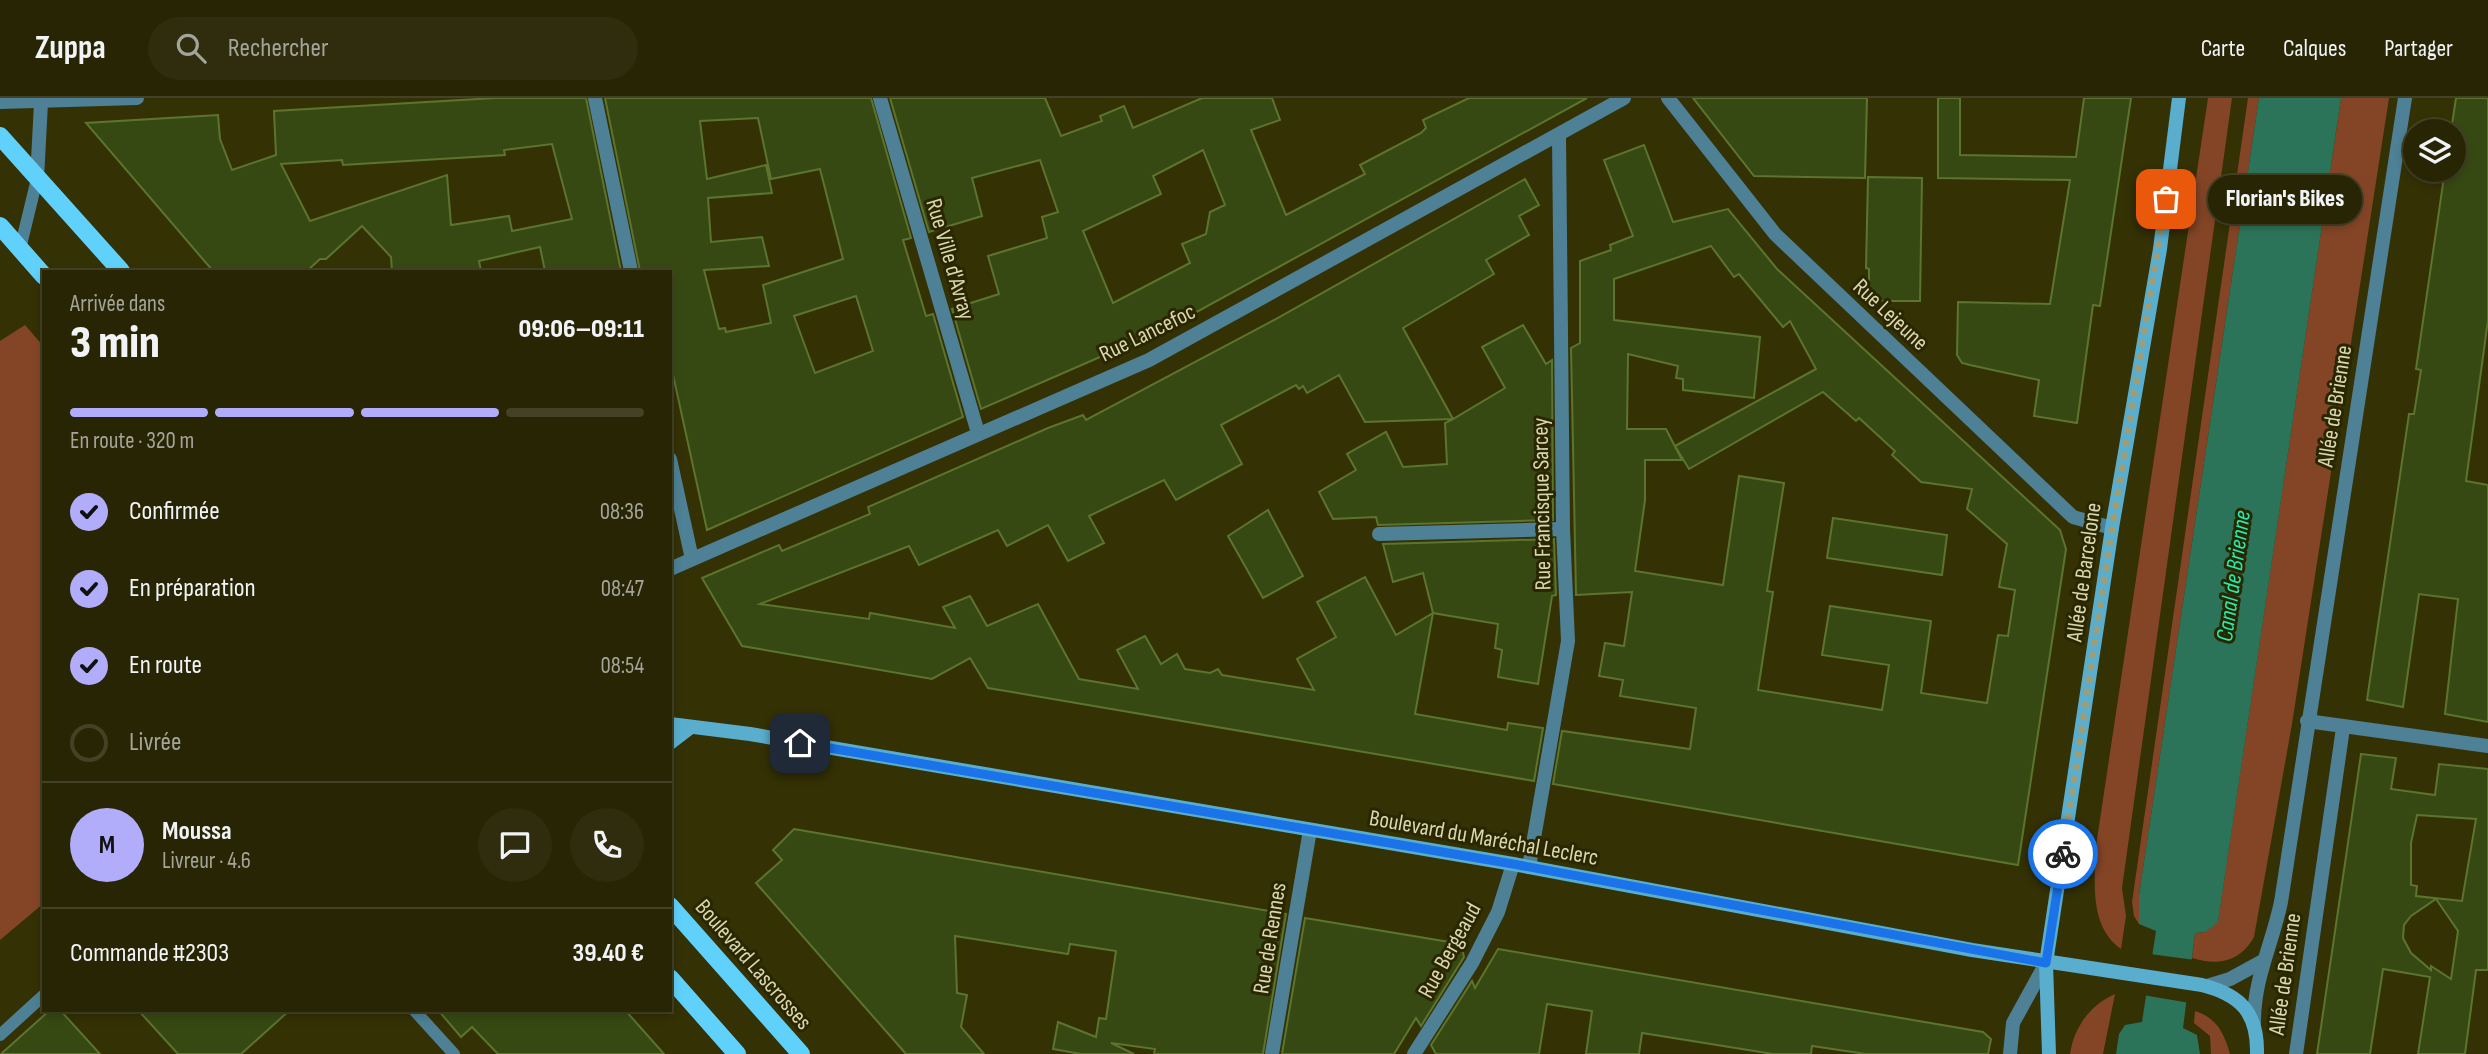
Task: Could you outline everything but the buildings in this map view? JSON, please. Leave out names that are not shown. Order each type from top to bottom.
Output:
[{"type":"main road","name":"Allée de Barcelone","points":[[2049,1054],[2046,963],[2112,528],[2160,249],[2179,98]]},
{"type":"main road","points":[[0,136],[120,270]]},
{"type":"main road","points":[[0,226],[42,274]]},
{"type":"main road","name":"Boulevard du Maréchal Leclerc","points":[[672,724],[750,734],[1513,864],[2046,963],[2205,986],[2233,996],[2254,1022]]},
{"type":"main road","points":[[672,741],[691,727]]},
{"type":"main road","name":"Boulevard Lascrosses","points":[[672,908],[801,1054]]},
{"type":"main road","points":[[672,980],[737,1054]]},
{"type":"main road","name":"Allée de Brienne","points":[[2254,1022],[2257,1054]]},
{"type":"street","points":[[0,103],[137,98]]},
{"type":"street","points":[[594,98],[631,270]]},
{"type":"street","name":"Rue Ville d'Avray","points":[[880,98],[978,433]]},
{"type":"street","name":"Rue Lancefoc","points":[[672,568],[1149,360],[1624,98]]},
{"type":"street","name":"Rue Lejeune","points":[[1668,98],[1775,234],[1823,282],[2073,517],[2112,528]]},
{"type":"street","name":"Allée de Brienne","points":[[2254,1022],[2256,982],[2273,941],[2281,902],[2405,98]]},
{"type":"street","points":[[37,179],[41,103]]},
{"type":"street","name":"Rue Francisque Sarcey","points":[[1529,867],[1568,641],[1563,529],[1559,136]]},
{"type":"street","points":[[672,468],[692,559]]},
{"type":"street","points":[[1379,534],[1563,529]]},
{"type":"street","points":[[2307,721],[2488,746]]},
{"type":"street","name":"Allée de Brienne","points":[[2296,1054],[2343,728]]},
{"type":"street","name":"Rue de Rennes","points":[[1272,1054],[1310,830]]},
{"type":"street","name":"Rue Bergeaud","points":[[1414,1054],[1472,963],[1499,912],[1513,864]]},
{"type":"street","name":"Allée de Brienne","points":[[2205,986],[2230,979],[2263,961]]},
{"type":"street","points":[[2010,1054],[2014,1023],[2046,963]]},
{"type":"lane","points":[[20,249],[37,179]]},
{"type":"lane","points":[[0,1035],[42,997]]},
{"type":"lane","points":[[416,1012],[454,1054]]},
{"type":"shaded area","points":[[2208,98],[2232,98],[2122,888],[2126,916],[2121,949],[2111,940],[2099,918],[2095,893],[2095,853]]},
{"type":"shaded area","points":[[2248,98],[2259,98],[2139,895],[2139,924],[2134,916],[2132,902]]},
{"type":"shaded area","points":[[2341,98],[2389,98],[2292,724],[2254,937],[2235,957],[2211,962],[2192,958],[2195,933],[2206,932],[2218,921]]},
{"type":"shaded area","points":[[25,325],[42,345],[42,905],[0,940],[0,341]]},
{"type":"shaded area","points":[[2115,994],[2103,1054],[2070,1054],[2075,1035],[2085,1018],[2098,1004]]},
{"type":"shaded area","points":[[2195,1011],[2214,1022],[2225,1039],[2230,1054],[2211,1054],[2210,1036],[2194,1023]]},
{"type":"water","name":"Canal de Brienne","points":[[2259,98],[2341,98],[2218,922],[2206,932],[2195,933],[2183,1028],[2197,1035],[2200,1054],[2116,1054],[2119,1034],[2125,1025],[2142,1022],[2156,931],[2139,924],[2139,895]]},
{"type":"pier","points":[[2150,954],[2195,960],[2190,1003],[2143,995]]},
{"type":"way so far","points":[[2063,854],[2112,528],[2160,249],[2166,199]]},
{"type":"place","name":"Florian's Bikes","points":[[2166,199]]},
{"type":"route","points":[[800,743],[1513,864],[2046,963],[2063,854]]}]
